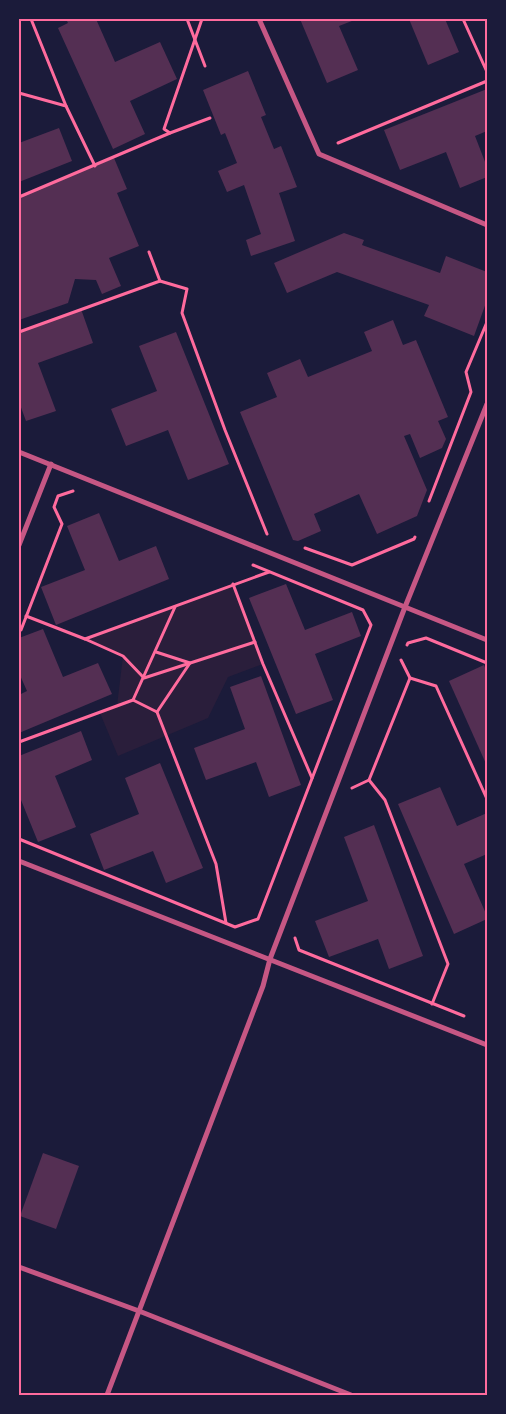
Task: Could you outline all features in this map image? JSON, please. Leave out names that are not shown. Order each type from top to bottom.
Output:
[{"type":"street","points":[[259,19],[319,154],[487,225]]},
{"type":"street","points":[[107,1395],[263,986],[270,959],[405,607],[487,404]]},
{"type":"street","points":[[19,452],[487,640]]},
{"type":"street","points":[[19,545],[51,464]]},
{"type":"street","points":[[19,861],[487,1045]]},
{"type":"street","points":[[19,1267],[139,1311],[351,1395]]},
{"type":"path","points":[[31,19],[66,106],[96,166]]},
{"type":"path","points":[[187,19],[205,66]]},
{"type":"path","points":[[170,133],[164,129],[202,19]]},
{"type":"path","points":[[463,19],[487,72]]},
{"type":"path","points":[[481,57],[487,54]]},
{"type":"path","points":[[338,144],[487,81]]},
{"type":"path","points":[[19,93],[66,106]]},
{"type":"path","points":[[19,198],[170,133],[210,118]]},
{"type":"path","points":[[149,252],[160,281]]},
{"type":"path","points":[[19,332],[160,281],[187,289],[182,313],[225,430],[267,535],[276,538]]},
{"type":"path","points":[[428,503],[471,392],[466,372],[487,322]]},
{"type":"path","points":[[19,631],[62,524],[54,507],[58,496],[73,491],[82,494]]},
{"type":"path","points":[[301,547],[352,565],[414,540],[418,530]]},
{"type":"path","points":[[19,839],[235,927],[258,920],[371,625],[363,610],[251,564]]},
{"type":"path","points":[[85,639],[269,572]]},
{"type":"path","points":[[233,584],[312,778]]},
{"type":"path","points":[[19,742],[133,700],[175,607]]},
{"type":"path","points":[[26,616],[124,656],[144,678]]},
{"type":"path","points":[[404,651],[408,643],[426,638],[487,663]]},
{"type":"path","points":[[144,678],[255,642]]},
{"type":"path","points":[[156,652],[190,663]]},
{"type":"path","points":[[400,659],[410,678],[436,686],[487,799]]},
{"type":"path","points":[[157,712],[190,663]]},
{"type":"path","points":[[350,789],[369,780],[410,678]]},
{"type":"path","points":[[133,700],[157,712],[216,864],[226,923]]},
{"type":"path","points":[[369,780],[385,800],[448,964],[432,1004]]},
{"type":"path","points":[[294,935],[298,950],[464,1016]]},
{"type":"shaded area","points":[[233,584],[263,664],[228,677],[208,718],[118,756],[100,713],[117,706],[123,656],[85,639]]},
{"type":"building","points":[[66,19],[96,19],[115,62],[160,42],[177,79],[130,101],[145,134],[113,149],[58,28],[68,23]]},
{"type":"building","points":[[300,19],[357,19],[339,26],[358,70],[327,83]]},
{"type":"building","points":[[409,19],[445,19],[459,52],[428,65]]},
{"type":"building","points":[[248,71],[266,115],[261,117],[274,149],[281,146],[297,187],[279,193],[295,241],[251,256],[246,240],[261,234],[244,185],[227,192],[218,171],[237,163],[225,133],[221,135],[203,90]]},
{"type":"building","points":[[487,89],[487,131],[475,136],[487,167],[487,177],[460,188],[446,152],[400,170],[384,130]]},
{"type":"building","points":[[59,128],[72,161],[19,182],[19,143]]},
{"type":"building","points":[[114,158],[127,189],[117,193],[139,246],[109,258],[121,286],[102,294],[96,280],[75,279],[68,303],[19,320],[19,197]]},
{"type":"building","points":[[344,233],[364,240],[362,245],[440,273],[446,256],[487,272],[487,300],[474,336],[424,316],[429,305],[337,272],[287,293],[274,263]]},
{"type":"building","points":[[81,309],[93,343],[38,363],[56,411],[26,421],[19,402],[19,332]]},
{"type":"building","points":[[393,320],[403,345],[416,340],[448,417],[438,421],[446,439],[442,448],[420,458],[410,434],[404,436],[427,490],[417,516],[377,534],[359,494],[314,514],[321,531],[298,541],[293,540],[240,412],[277,397],[267,373],[300,359],[308,377],[372,351],[364,332]]},
{"type":"building","points":[[176,332],[229,464],[188,480],[168,430],[126,446],[111,409],[157,391],[139,346]]},
{"type":"building","points":[[99,513],[119,561],[156,546],[169,579],[56,625],[41,587],[85,570],[67,526]]},
{"type":"building","points":[[286,584],[305,630],[352,612],[361,636],[315,654],[333,700],[296,714],[249,598]]},
{"type":"building","points":[[43,629],[63,677],[98,663],[112,694],[19,733],[19,695],[27,691],[19,673],[19,638]]},
{"type":"building","points":[[484,665],[487,673],[487,766],[449,681]]},
{"type":"building","points":[[261,676],[301,785],[269,797],[256,762],[206,780],[194,748],[245,729],[230,687]]},
{"type":"building","points":[[81,731],[92,760],[55,776],[76,827],[38,842],[19,795],[19,756]]},
{"type":"building","points":[[160,763],[203,868],[166,883],[153,851],[104,870],[90,834],[139,814],[125,778]]},
{"type":"building","points":[[440,787],[457,826],[487,813],[487,854],[464,864],[487,919],[454,934],[398,804]]},
{"type":"building","points":[[374,825],[423,956],[389,969],[378,939],[329,957],[315,921],[368,901],[344,837]]},
{"type":"building","points":[[43,1153],[79,1166],[56,1229],[20,1216]]}]
